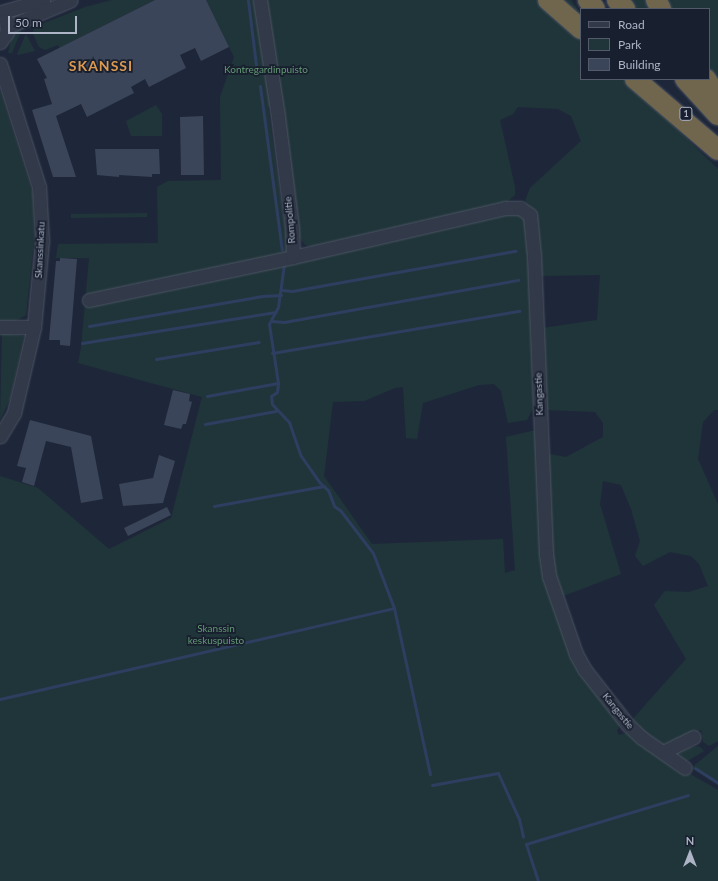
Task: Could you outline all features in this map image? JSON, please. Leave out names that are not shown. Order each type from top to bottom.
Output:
[{"type":"highway","points":[[548,0],[580,28]]},
{"type":"highway","points":[[588,0],[594,8]]},
{"type":"highway","points":[[617,0],[624,8]]},
{"type":"highway","points":[[636,80],[718,149]]},
{"type":"highway","name":"1","points":[[656,80],[718,149]]},
{"type":"highway","name":"1","points":[[686,80],[718,115]]},
{"type":"highway","points":[[707,80],[718,98]]},
{"type":"street","points":[[7,27],[1,11],[42,0]]},
{"type":"street","points":[[0,42],[7,27],[71,0]]},
{"type":"street","name":"Rompolitie","points":[[89,300],[293,258],[292,228],[277,110],[260,0]]},
{"type":"street","name":"Skanssinkatu","points":[[0,64],[34,168],[42,204],[42,241],[34,327],[14,413],[0,436]]},
{"type":"street","name":"Kangastie","points":[[293,258],[505,208],[520,208],[530,215],[534,256],[545,546],[549,576],[576,654],[586,670],[628,725],[685,768]]},
{"type":"street","points":[[0,327],[34,327]]},
{"type":"street","points":[[663,752],[694,737]]},
{"type":"green space","points":[[112,0],[155,0],[60,48],[58,45],[45,50],[39,47],[33,34],[34,27],[85,7]]},
{"type":"green space","points":[[205,0],[254,0],[254,6],[265,0],[540,0],[580,36],[580,80],[627,80],[718,169],[718,410],[714,410],[703,422],[698,459],[718,504],[718,741],[709,746],[703,742],[701,730],[665,747],[652,740],[631,721],[686,659],[654,605],[665,591],[689,592],[708,586],[699,564],[691,556],[670,552],[643,566],[635,556],[640,541],[631,509],[621,485],[603,481],[600,504],[621,574],[558,598],[551,572],[544,453],[566,457],[603,437],[603,423],[595,412],[545,410],[542,328],[597,320],[600,275],[540,276],[534,216],[525,201],[530,188],[581,141],[571,116],[558,109],[518,107],[513,114],[500,120],[515,187],[515,195],[505,204],[312,247],[305,245],[299,237],[279,102],[268,107],[287,243],[296,259],[504,213],[519,214],[526,219],[534,348],[533,409],[527,420],[508,423],[501,391],[494,384],[479,385],[423,403],[417,439],[406,438],[403,387],[395,388],[364,401],[333,402],[324,476],[372,544],[503,539],[505,573],[515,570],[506,437],[536,430],[551,596],[621,722],[617,731],[619,735],[629,732],[675,770],[681,773],[687,772],[718,790],[718,881],[0,881],[0,476],[38,488],[109,549],[171,518],[202,397],[78,363],[81,348],[89,258],[56,258],[58,244],[158,243],[157,187],[168,181],[221,180],[220,97],[234,57]]},
{"type":"green space","points":[[559,0],[571,0],[580,13],[580,18]]},
{"type":"green space","points":[[628,0],[651,0],[656,8],[635,8]]},
{"type":"green space","points":[[663,0],[718,0],[718,84],[710,72],[710,8],[667,8]]},
{"type":"green space","points":[[20,27],[21,31],[12,53],[8,53],[13,33]]},
{"type":"green space","points":[[26,34],[35,51],[18,55],[17,54]]},
{"type":"green space","points":[[0,90],[33,194],[34,240],[26,315],[16,321],[0,321]]},
{"type":"green space","points":[[156,105],[162,114],[162,136],[131,136],[126,121]]},
{"type":"green space","points":[[147,213],[147,217],[71,218],[71,214]]},
{"type":"green space","points":[[2,333],[24,336],[10,399],[0,420]]},
{"type":"green space","points":[[699,746],[704,751],[686,762],[673,751]]},
{"type":"green space","points":[[718,746],[718,785],[691,768]]},
{"type":"building","points":[[155,0],[206,0],[229,47],[201,61],[195,48],[180,55],[186,68],[149,87],[145,79],[131,87],[134,93],[87,117],[81,104],[56,116],[76,177],[53,177],[32,110],[52,104],[44,79],[47,78],[37,59]]},
{"type":"building","points":[[203,116],[204,175],[181,175],[180,117]]},
{"type":"building","points":[[95,149],[159,149],[160,174],[152,174],[152,177],[97,175]]},
{"type":"building","points":[[60,258],[77,259],[70,346],[60,345],[60,340],[49,340],[56,261],[60,261]]},
{"type":"building","points":[[173,390],[190,394],[189,401],[192,402],[186,424],[183,424],[181,429],[164,425]]},
{"type":"building","points":[[30,420],[91,436],[103,499],[81,503],[71,447],[46,441],[34,486],[22,482],[26,468],[17,466]]},
{"type":"building","points":[[159,455],[175,461],[163,503],[123,506],[119,484],[153,478]]},
{"type":"building","points":[[167,507],[171,515],[128,536],[124,528]]},
{"type":"waterway","points":[[248,0],[256,65]]},
{"type":"waterway","points":[[260,86],[282,250]]},
{"type":"waterway","points":[[282,290],[292,291],[515,251]]},
{"type":"waterway","points":[[284,264],[278,307],[269,324],[278,383],[277,392],[271,396],[272,404],[289,422],[301,456],[319,482],[328,490],[334,506],[340,510],[373,553],[394,608],[430,774]]},
{"type":"waterway","points":[[271,321],[284,322],[518,280]]},
{"type":"waterway","points":[[89,326],[262,296],[281,295]]},
{"type":"waterway","points":[[272,353],[519,311]]},
{"type":"waterway","points":[[82,343],[276,312]]},
{"type":"waterway","points":[[156,359],[259,342]]},
{"type":"waterway","points":[[207,396],[278,383]]},
{"type":"waterway","points":[[205,424],[276,411]]},
{"type":"waterway","points":[[214,506],[324,486]]},
{"type":"waterway","points":[[0,699],[394,608]]},
{"type":"waterway","points":[[695,768],[718,783]]},
{"type":"waterway","points":[[432,785],[498,773],[519,819],[523,837]]},
{"type":"waterway","points":[[538,881],[526,844],[688,795]]},
{"type":"district","name":"SKANSSI","points":[[101,66]]},
{"type":"park label","name":"Kontregardinpuisto","points":[[266,70]]},
{"type":"park label","name":"Skanssin keskuspuisto","points":[[216,634]]}]
